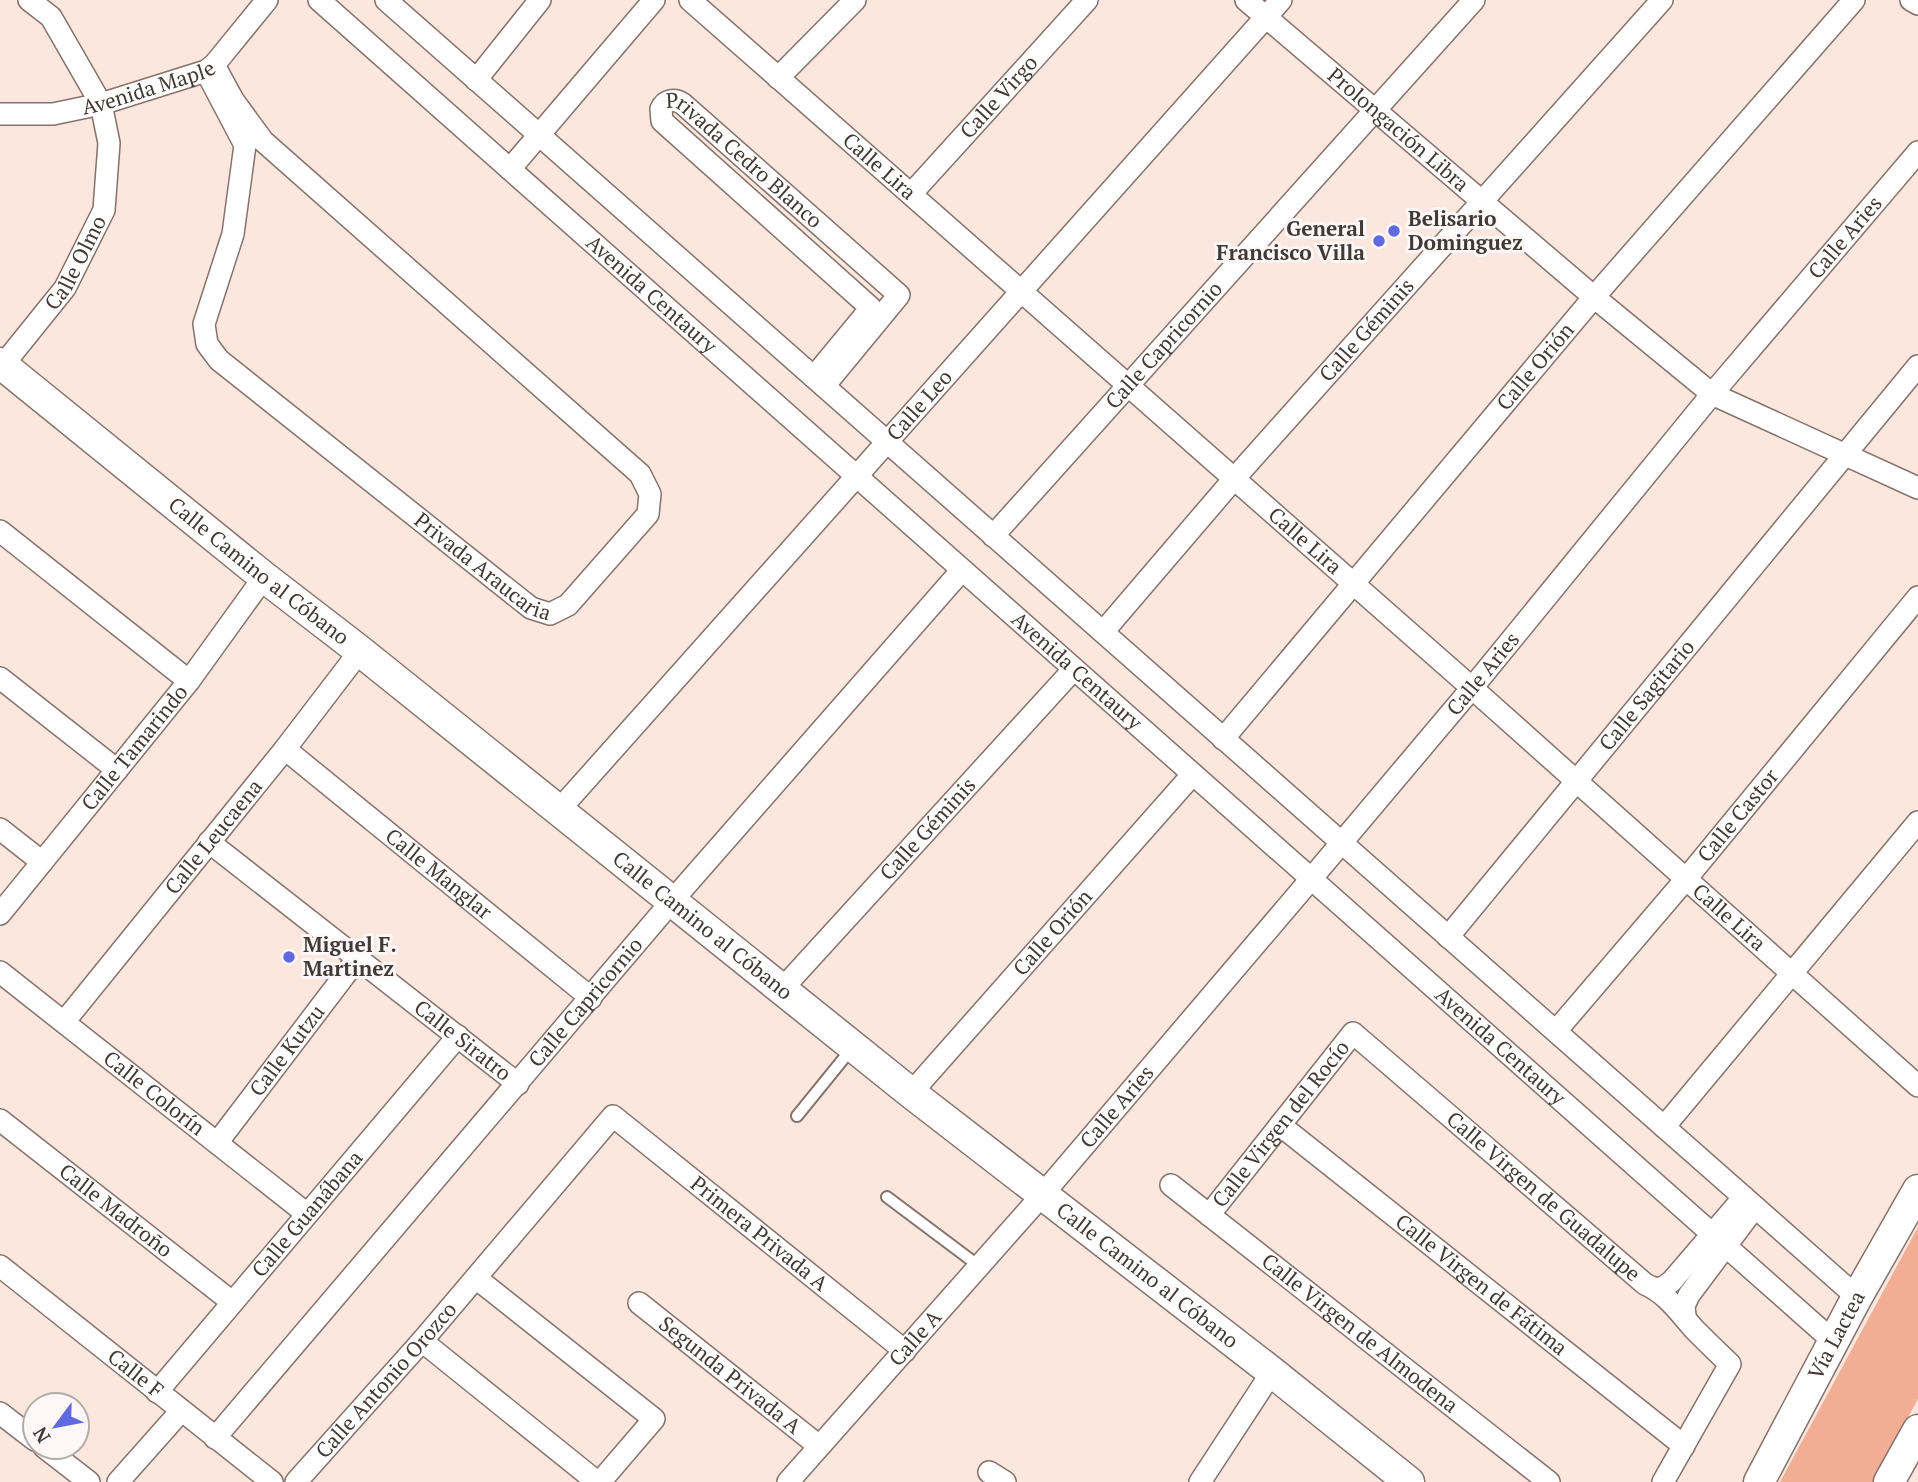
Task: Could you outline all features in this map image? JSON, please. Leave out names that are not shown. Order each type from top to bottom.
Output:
[{"type":"street","name":"Calle Olmo","points":[[1,364],[65,288],[104,210],[109,144],[101,104],[51,17],[29,0]]},
{"type":"street","name":"Avenida Maple","points":[[0,114],[53,114],[101,104],[210,68],[267,0]]},
{"type":"street","name":"Avenida Centaury","points":[[319,0],[1833,1341]]},
{"type":"street","points":[[386,0],[1857,1297]]},
{"type":"street","points":[[471,75],[522,0]]},
{"type":"street","points":[[471,75],[540,0]]},
{"type":"street","points":[[510,169],[654,0]]},
{"type":"street","name":"Calle Lira","points":[[690,0],[1472,688],[1918,1086]]},
{"type":"street","points":[[778,78],[855,0]]},
{"type":"street","name":"Calle Virgo","points":[[911,194],[1087,0]]},
{"type":"street","name":"Prolongación Libra","points":[[1246,0],[1594,297],[1712,394],[1918,488]]},
{"type":"street","name":"Calle Leo","points":[[559,810],[1281,0]]},
{"type":"street","name":"Calle Capricornio","points":[[993,536],[1474,0]]},
{"type":"street","name":"Calle Géminis","points":[[1103,632],[1233,480],[1662,0]]},
{"type":"street","name":"Calle Orión","points":[[1223,739],[1594,297],[1854,0]]},
{"type":"street","points":[[1911,0],[1918,4]]},
{"type":"street","name":"Privada Araucaria","points":[[210,68],[254,143],[640,474],[650,494],[648,514],[568,605],[550,614],[531,608],[219,360],[207,344],[204,324],[233,234],[254,143]]},
{"type":"street","name":"Privada Cedro Blanco","points":[[674,100],[682,104],[900,295],[819,382],[871,308],[662,121],[661,109],[666,102],[674,100]]},
{"type":"street","name":"Calle Aries","points":[[1043,1194],[1472,688],[1712,394],[1918,152]]},
{"type":"street","name":"Calle Camino al Cóbano","points":[[1,364],[911,1093],[1272,1372],[1409,1482]]},
{"type":"street","name":"Calle Sagitario","points":[[1448,937],[1918,366]]},
{"type":"street","points":[[0,531],[189,681]]},
{"type":"street","name":"Calle Capricornio","points":[[215,1438],[672,901],[962,570]]},
{"type":"street","name":"Calle Tamarindo","points":[[0,915],[189,681],[264,577]]},
{"type":"street","name":"Calle Castor","points":[[1556,1031],[1918,597]]},
{"type":"street","name":"Calle Leucaena","points":[[64,1022],[285,749],[360,651]]},
{"type":"street","name":"Calle Géminis","points":[[783,988],[1074,669]]},
{"type":"street","points":[[0,678],[117,770]]},
{"type":"street","name":"Calle Manglar","points":[[285,749],[591,998]]},
{"type":"street","name":"Calle Orión","points":[[911,1093],[1193,774]]},
{"type":"street","points":[[1664,1127],[1918,822]]},
{"type":"street","points":[[0,829],[42,862]]},
{"type":"street","name":"Calle Siratro","points":[[209,842],[518,1084]]},
{"type":"street","name":"Calle Kutzu","points":[[217,1143],[357,959]]},
{"type":"street","name":"Calle Colorín","points":[[0,972],[307,1214]]},
{"type":"street","name":"Calle Virgen del Rocío","points":[[1209,1215],[1353,1033]]},
{"type":"street","name":"Calle Virgen de Guadalupe","points":[[1353,1033],[1645,1284],[1655,1289],[1685,1316],[1730,1364],[1684,1446]]},
{"type":"street","name":"Calle Guanábana","points":[[157,1392],[457,1035]]},
{"type":"street","name":"Calle Antonio Orozco","points":[[296,1482],[422,1341],[613,1116]]},
{"type":"street","name":"Primera Privada A","points":[[613,1116],[905,1352]]},
{"type":"street","name":"Calle Madroño","points":[[0,1119],[232,1302]]},
{"type":"street","name":"Calle Virgen de Fátima","points":[[1280,1125],[1684,1446]]},
{"type":"street","name":"Calle Virgen de Almodena","points":[[1171,1185],[1549,1482]]},
{"type":"street","name":"Vía Lactea","points":[[1759,1482],[1833,1341],[1918,1190]]},
{"type":"street","name":"Calle A","points":[[788,1482],[1043,1194]]},
{"type":"street","points":[[1685,1316],[1684,1306],[1719,1240],[1749,1202]]},
{"type":"street","points":[[1655,1289],[1672,1281],[1719,1240]]},
{"type":"street","name":"Calle F","points":[[0,1266],[272,1482]]},
{"type":"street","points":[[422,1341],[598,1482],[654,1419],[476,1278]]},
{"type":"street","name":"Segunda Privada A","points":[[639,1303],[820,1446]]},
{"type":"street","points":[[1200,1482],[1272,1372]]},
{"type":"street","points":[[118,1482],[181,1411]]},
{"type":"street","points":[[0,1413],[21,1429]]},
{"type":"street","points":[[1889,1482],[1918,1430]]},
{"type":"street","points":[[1663,1482],[1684,1446]]},
{"type":"street","points":[[62,1461],[89,1482]]},
{"type":"lane","points":[[797,1116],[854,1046]]},
{"type":"lane","points":[[887,1197],[979,1266]]},
{"type":"shaded area","points":[[1918,1227],[1918,1399],[1873,1482],[1780,1482]]},
{"type":"place","name":"Belisario Dominguez","points":[[1394,231]]},
{"type":"place","name":"General Francisco Villa","points":[[1379,241]]},
{"type":"place","name":"Miguel F. Martinez","points":[[289,957]]}]
